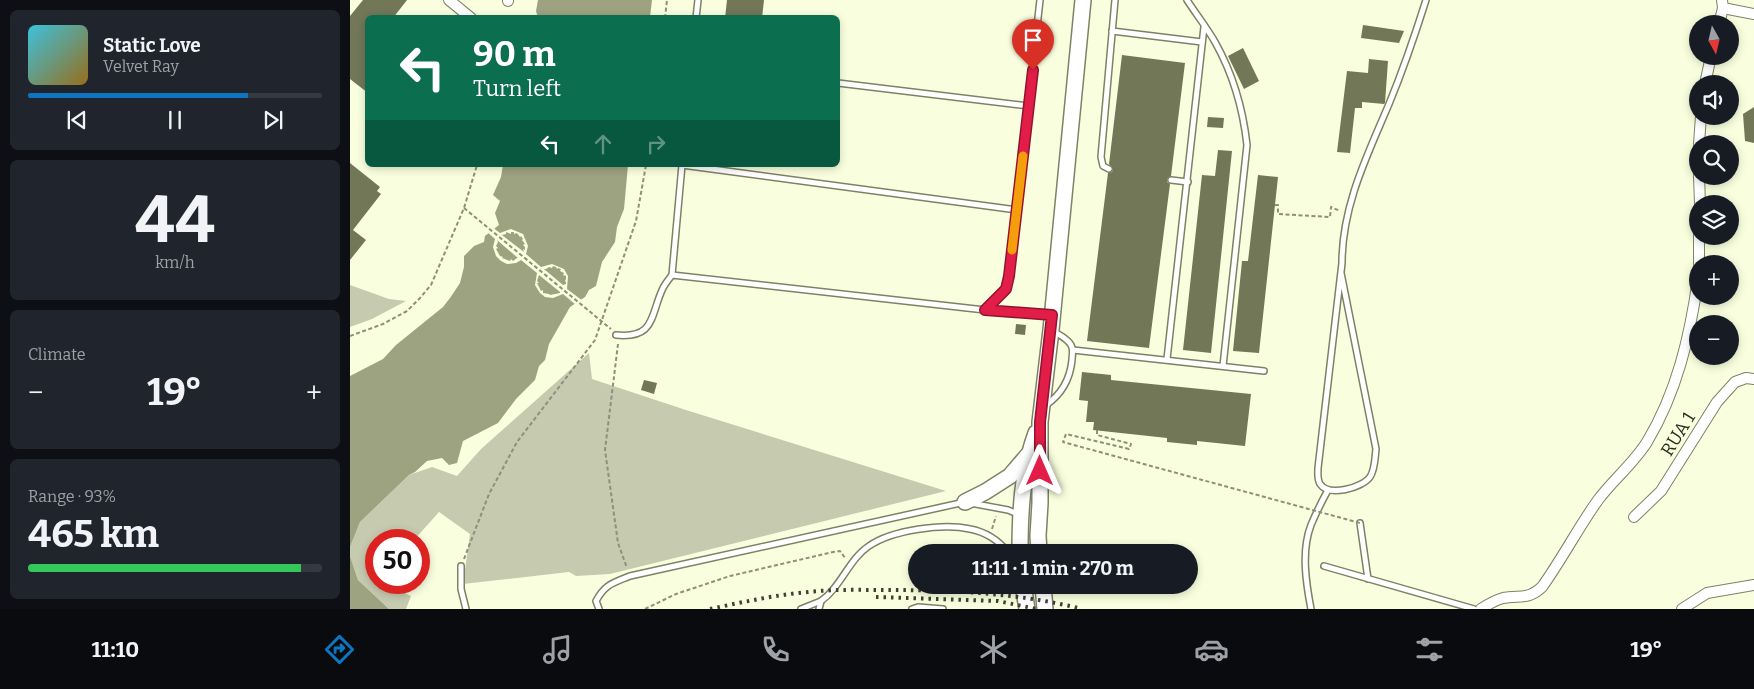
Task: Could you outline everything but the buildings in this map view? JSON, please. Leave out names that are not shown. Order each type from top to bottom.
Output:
[{"type":"main road","points":[[1039,544],[1041,415],[1052,322],[1083,0]]},
{"type":"main road","points":[[1020,544],[1020,515],[1028,455],[1041,415]]},
{"type":"main road","points":[[965,502],[1010,476],[1028,455]]},
{"type":"main road","points":[[1020,515],[1038,536]]},
{"type":"main road","points":[[1025,594],[1028,609]]},
{"type":"main road","points":[[1044,594],[1045,609]]},
{"type":"street","points":[[449,0],[467,15]]},
{"type":"street","points":[[1722,4],[1754,14]]},
{"type":"street","points":[[1481,609],[1502,598],[1524,597],[1534,594],[1542,587],[1599,500],[1630,465],[1646,442],[1671,394],[1685,350],[1694,305]]},
{"type":"street","name":"RUA 1","points":[[1634,517],[1661,491],[1717,402],[1735,382],[1746,378],[1754,379]]},
{"type":"street","points":[[1682,609],[1707,593],[1754,585]]},
{"type":"lane","points":[[696,15],[698,0]]},
{"type":"lane","points":[[985,310],[1006,289],[1009,276],[1040,0]]},
{"type":"lane","points":[[1109,169],[1103,166],[1101,158],[1115,0]]},
{"type":"lane","points":[[1113,14],[1120,0]]},
{"type":"lane","points":[[1188,0],[1215,42],[1233,81],[1244,123],[1247,145],[1223,366]]},
{"type":"lane","points":[[1341,273],[1376,450],[1371,476],[1361,485],[1347,490],[1328,490],[1321,485],[1318,478],[1318,468],[1347,213],[1356,183],[1409,55],[1426,0]]},
{"type":"lane","points":[[1167,359],[1204,26]]},
{"type":"lane","points":[[1112,32],[1202,42]]},
{"type":"lane","points":[[840,83],[1029,106]]},
{"type":"lane","points":[[616,335],[634,335],[645,329],[656,312],[663,287],[672,275],[682,167]]},
{"type":"lane","points":[[697,167],[1017,210]]},
{"type":"lane","points":[[1171,180],[1188,182]]},
{"type":"lane","points":[[672,275],[985,310],[1052,322],[1068,339],[1073,350],[1071,369],[1066,385],[1041,415]]},
{"type":"lane","points":[[1073,350],[1264,371]]},
{"type":"lane","points":[[1311,609],[1306,572],[1310,526],[1328,490]]},
{"type":"lane","points":[[599,609],[596,601],[602,590],[630,576],[965,502],[1008,510],[1020,515]]},
{"type":"lane","points":[[1360,523],[1368,579]]},
{"type":"lane","points":[[819,609],[821,601],[868,546],[894,534],[934,527],[970,528],[990,536],[1001,544]]},
{"type":"lane","points":[[461,566],[461,589],[466,609]]},
{"type":"lane","points":[[1324,566],[1474,609]]},
{"type":"lane","points":[[801,609],[821,601]]},
{"type":"lane","points":[[912,609],[918,607],[943,609]]},
{"type":"path","points":[[665,15],[667,0]]},
{"type":"path","points":[[350,336],[383,324],[406,311],[431,285],[464,208],[476,167]]},
{"type":"path","points":[[461,566],[489,494],[516,442],[595,340],[603,322],[636,221],[646,167]]},
{"type":"path","points":[[1275,205],[1278,205],[1278,214],[1330,217],[1331,207]]},
{"type":"path","points":[[464,208],[603,322],[616,335],[618,345],[605,450],[618,543],[630,576]]},
{"type":"path","points":[[1097,430],[1097,435],[1131,444],[1129,449],[1066,434],[1063,442],[1360,523]]},
{"type":"path","points":[[645,609],[676,594],[730,576],[833,552],[840,551],[845,556],[849,568]]},
{"type":"shaded area","points":[[538,0],[652,0],[650,15],[537,15]]},
{"type":"shaded area","points":[[503,167],[628,167],[624,209],[617,227],[615,242],[602,262],[596,286],[589,290],[585,297],[570,307],[549,344],[545,360],[539,366],[535,380],[516,399],[498,423],[463,441],[457,463],[449,465],[442,458],[427,461],[409,475],[360,522],[350,547],[350,376],[383,359],[396,345],[443,307],[450,298],[460,283],[464,267],[464,256],[474,246],[484,242],[485,236],[499,225],[495,213],[500,201],[493,195],[501,177]]},
{"type":"shaded area","points":[[350,285],[389,299],[406,301],[372,319],[350,327]]},
{"type":"shaded area","points":[[589,353],[592,379],[946,491],[610,574],[576,576],[569,572],[463,584],[470,534],[439,512],[424,529],[365,529],[365,587],[358,580],[350,556],[350,547],[360,522],[409,475],[432,467],[457,476],[481,449]]},
{"type":"shaded area","points":[[350,556],[358,580],[365,587],[365,594],[373,594],[389,609],[350,609]]},
{"type":"shaded area","points":[[373,594],[407,594],[411,596],[406,609],[389,609]]},
{"type":"pier","points":[[492,227],[500,233],[511,229],[523,234],[528,246],[526,254],[541,267],[552,264],[564,269],[568,276],[567,289],[583,301],[576,305],[563,294],[553,298],[545,297],[535,285],[537,273],[521,260],[516,263],[507,264],[501,261],[496,256],[493,247],[495,239],[486,231]],"holes":[[[506,232],[511,234],[511,232],[514,232],[514,234],[517,233],[521,236],[525,244],[523,245],[525,247],[525,250],[523,249],[524,252],[502,235],[506,234]],[[497,240],[518,258],[513,261],[502,258],[496,249],[498,248],[496,246]],[[553,266],[561,269],[560,271],[566,276],[566,284],[563,285],[544,269],[552,268]],[[539,275],[560,293],[550,295],[543,293],[537,281]]]},
{"type":"railway","points":[[710,609],[796,593],[828,590],[937,591],[986,594],[1034,599],[1082,609]]},
{"type":"railway","points":[[876,597],[998,601],[1037,609]]},
{"type":"slow traffic","points":[[1012,250],[1023,156]]},
{"type":"route","points":[[1033,70],[1009,276],[1006,289],[985,310],[1052,315],[1040,422],[1040,471]]}]
